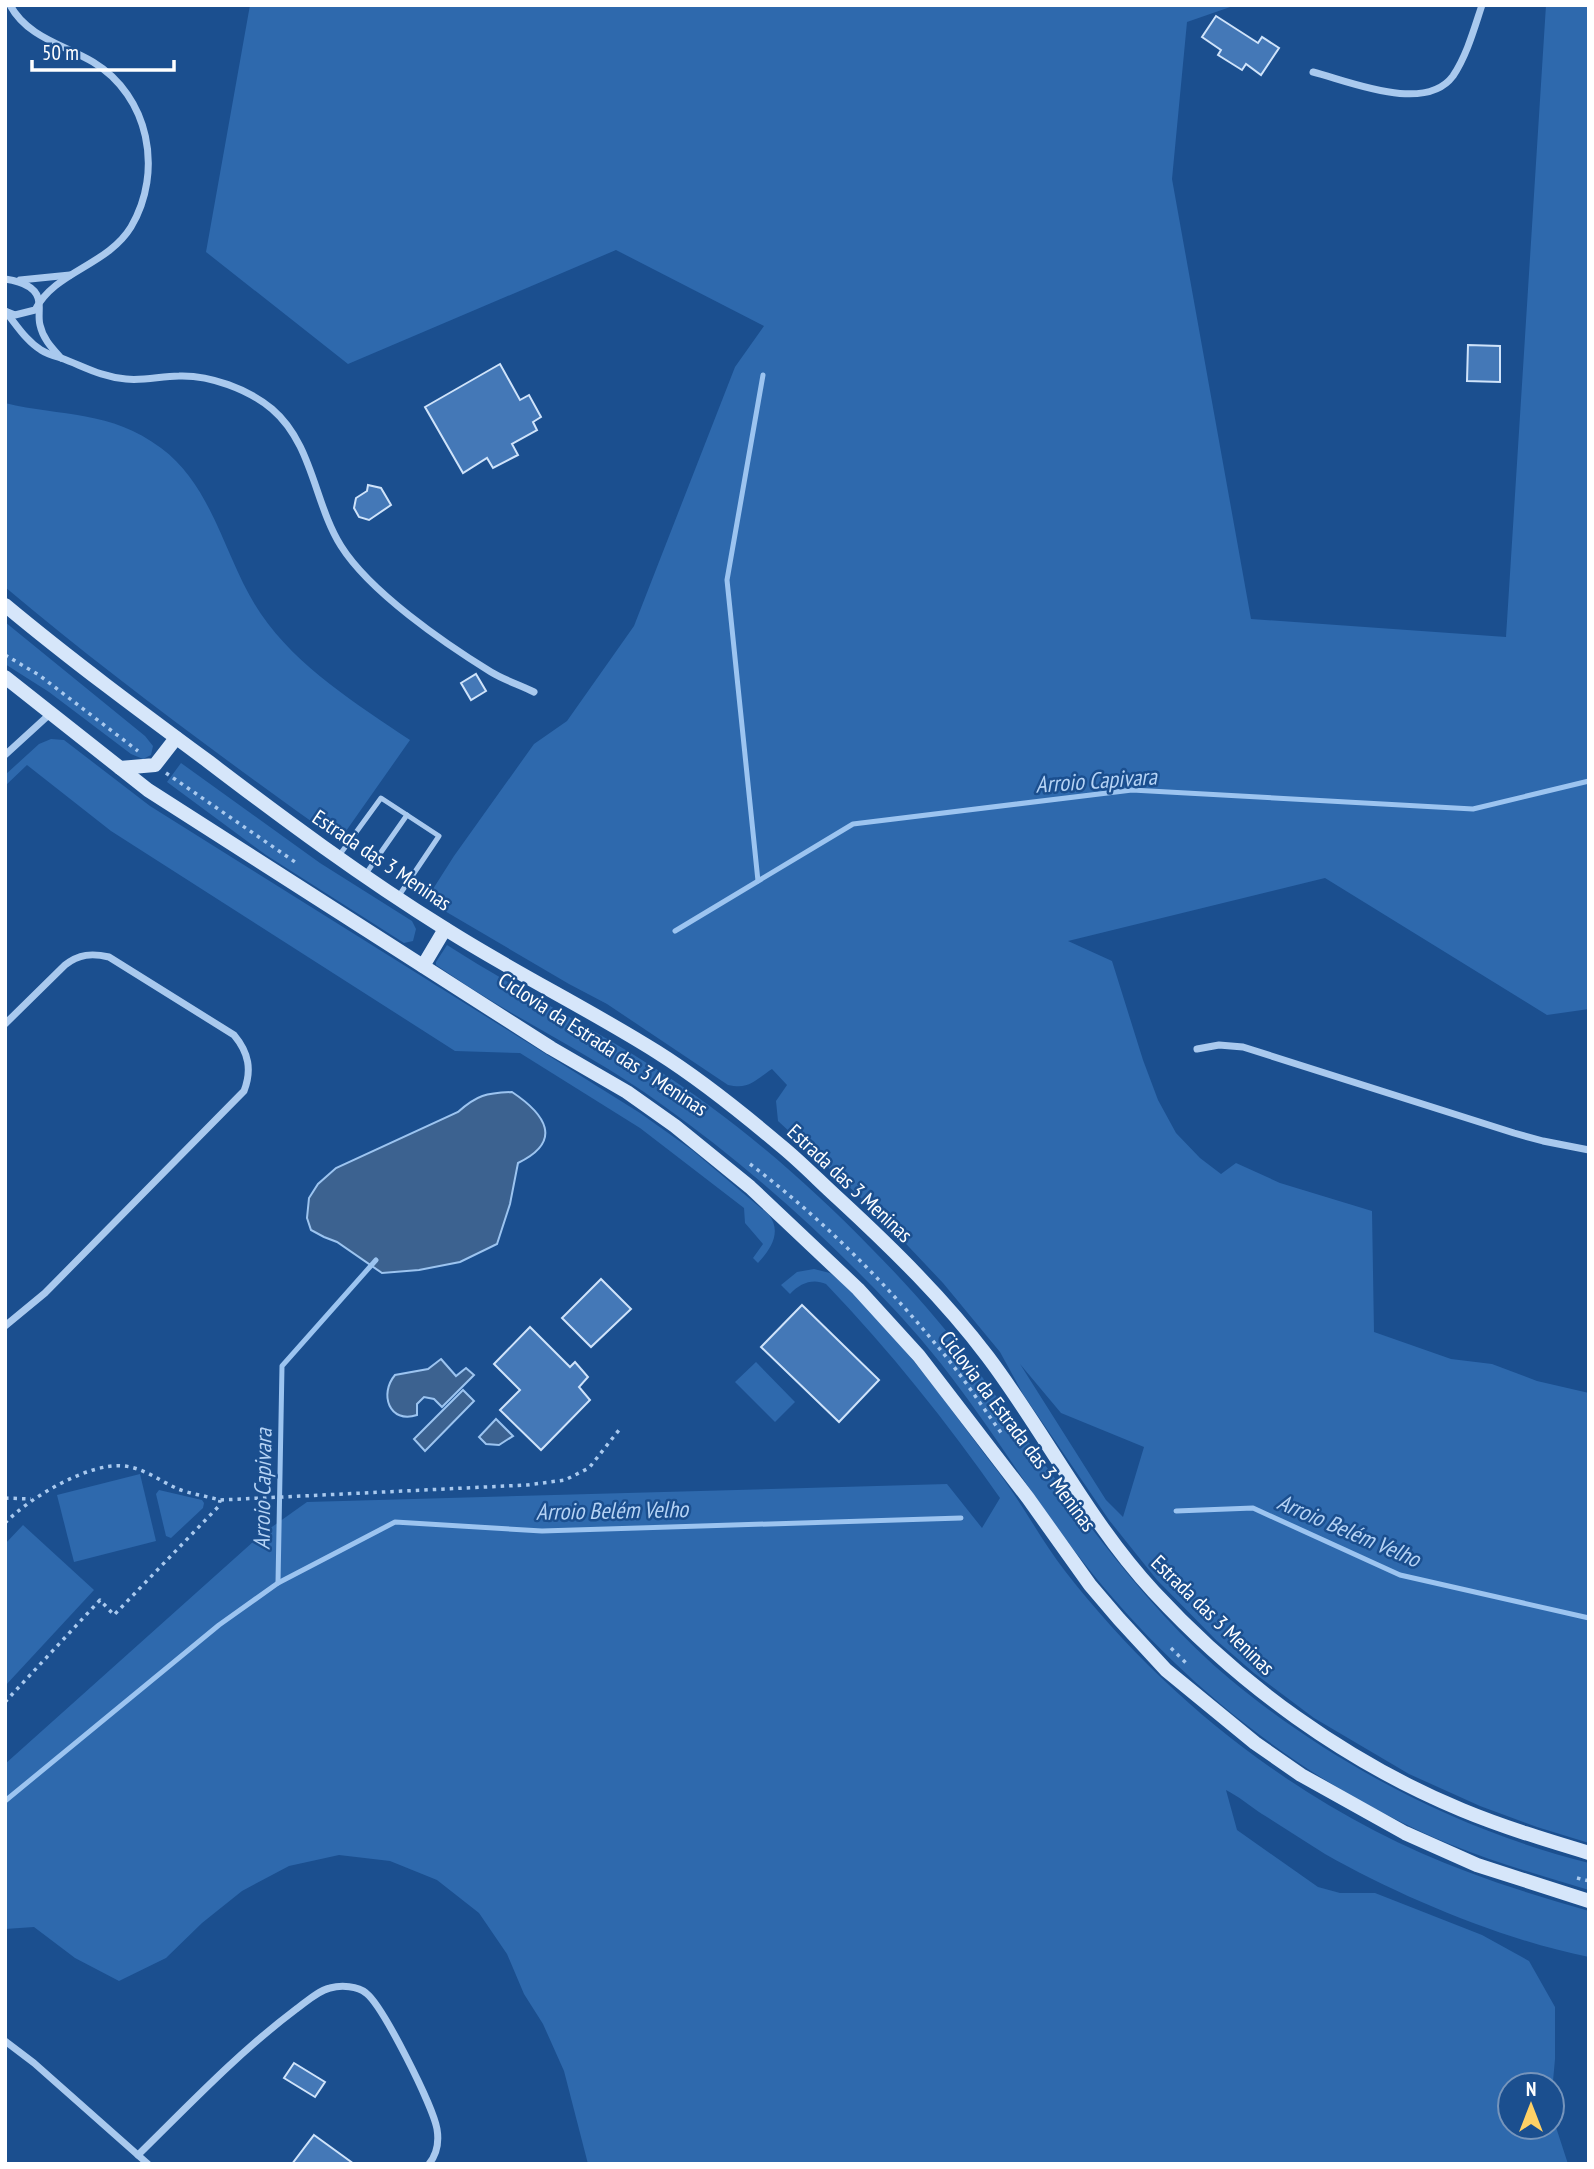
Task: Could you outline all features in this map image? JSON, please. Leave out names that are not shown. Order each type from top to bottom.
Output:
[{"type":"main road","name":"Estrada das 3 Meninas","points":[[5,605],[94,677],[338,857],[445,929],[659,1053],[714,1092],[783,1147],[874,1231],[928,1287],[988,1357],[1079,1494],[1129,1563],[1155,1593],[1238,1673],[1293,1714],[1365,1761],[1414,1788],[1476,1815],[1589,1853]]},
{"type":"main road","points":[[5,677],[148,790],[551,1048],[627,1092],[666,1119],[751,1187],[858,1289],[919,1356],[1028,1498],[1090,1585],[1119,1619],[1166,1670],[1255,1743],[1301,1775],[1405,1833],[1477,1865],[1589,1901]]},
{"type":"main road","points":[[120,768],[155,765],[176,738]]},
{"type":"main road","points":[[423,966],[445,929]]},
{"type":"street","points":[[5,311],[15,315],[36,310],[39,302],[71,275],[107,254],[121,242],[140,209],[147,186],[147,142],[142,122],[121,85],[91,62],[46,40],[21,19],[10,5]]},
{"type":"street","points":[[1313,72],[1401,95],[1431,91],[1451,79],[1464,57],[1482,5]]},
{"type":"street","points":[[9,280],[71,275]]},
{"type":"street","points":[[9,280],[22,283],[35,291],[44,338],[62,358]]},
{"type":"street","points":[[5,311],[40,350],[93,373],[112,378],[146,380],[199,377],[248,394],[273,410],[304,453],[322,504],[341,545],[357,567],[381,591],[431,631],[493,673],[534,692]]},
{"type":"street","points":[[5,755],[51,713]]},
{"type":"street","points":[[5,1024],[74,958],[95,954],[109,957],[234,1035],[241,1044],[249,1066],[244,1091],[45,1293],[5,1326]]},
{"type":"street","points":[[1197,1049],[1219,1045],[1242,1047],[1523,1135],[1589,1150]]},
{"type":"street","points":[[138,2155],[274,2026],[315,1995],[330,1987],[347,1986],[364,1991],[377,2003],[410,2065],[436,2127],[436,2153],[429,2164]]},
{"type":"street","points":[[5,2041],[34,2063],[148,2164]]},
{"type":"lane","points":[[338,857],[381,798],[439,836],[398,897]]},
{"type":"lane","points":[[365,875],[407,815]]},
{"type":"path","points":[[5,655],[39,675],[148,758]]},
{"type":"path","points":[[170,776],[297,864]]},
{"type":"path","name":"Ciclovia da Estrada das 3 Meninas","points":[[741,1157],[824,1225],[876,1278],[939,1348],[1002,1434]]},
{"type":"path","points":[[5,1523],[32,1499],[98,1468],[124,1466],[148,1473],[178,1489],[220,1500],[527,1485],[565,1480],[589,1468],[619,1430]]},
{"type":"path","points":[[5,1499],[32,1499]]},
{"type":"path","points":[[5,1702],[100,1600],[114,1615],[219,1506],[220,1500]]},
{"type":"path","points":[[1164,1641],[1191,1667]]},
{"type":"path","points":[[1573,1877],[1589,1881]]},
{"type":"shaded area","points":[[250,5],[1236,5],[1187,22],[1172,179],[1251,619],[1506,637],[1546,5],[1589,5],[1589,1009],[1547,1015],[1325,878],[1068,941],[1112,961],[1158,1100],[1176,1133],[1200,1158],[1221,1174],[1236,1163],[1280,1183],[1372,1211],[1374,1332],[1451,1359],[1492,1364],[1537,1381],[1589,1393],[1589,1843],[1480,1806],[1409,1774],[1314,1718],[1217,1641],[1157,1580],[1109,1520],[1023,1394],[1000,1352],[943,1283],[875,1211],[778,1121],[776,1101],[787,1085],[772,1069],[747,1085],[728,1085],[607,1004],[426,900],[534,744],[567,721],[634,626],[735,367],[764,326],[616,250],[348,364],[206,252]],"holes":[[[1020,1364],[1061,1413],[1144,1447],[1123,1517],[1106,1500]]]},
{"type":"shaded area","points":[[5,403],[105,421],[124,427],[161,448],[179,464],[207,504],[249,594],[276,633],[310,668],[330,684],[410,740],[339,841],[169,717],[5,587]]},
{"type":"shaded area","points":[[5,622],[145,736],[153,746],[151,755],[143,759],[131,754],[49,692],[5,664]]},
{"type":"shaded area","points":[[51,739],[64,740],[150,806],[640,1113],[692,1150],[769,1215],[775,1234],[767,1252],[758,1263],[753,1258],[763,1244],[745,1223],[744,1208],[640,1128],[520,1053],[455,1051],[111,831],[27,765],[5,786],[5,775],[39,744]]},
{"type":"shaded area","points":[[181,763],[320,863],[412,921],[416,929],[413,941],[404,943],[266,855],[167,782]]},
{"type":"shaded area","points":[[447,945],[628,1051],[683,1087],[740,1129],[821,1199],[942,1325],[1132,1580],[1180,1632],[1231,1680],[1311,1740],[1400,1791],[1493,1833],[1589,1863],[1589,1890],[1486,1858],[1399,1821],[1347,1793],[1250,1728],[1162,1650],[1121,1608],[1050,1518],[942,1365],[839,1253],[740,1164],[642,1090],[436,965]]},
{"type":"shaded area","points":[[512,1092],[541,1118],[545,1137],[532,1155],[518,1163],[510,1204],[497,1244],[460,1262],[419,1270],[382,1273],[337,1242],[311,1230],[307,1218],[309,1198],[318,1184],[336,1168],[458,1112],[477,1098]]},
{"type":"shaded area","points":[[814,1269],[830,1273],[859,1299],[893,1336],[1000,1474],[1065,1571],[1105,1620],[1149,1666],[1196,1709],[1298,1786],[1352,1819],[1409,1848],[1468,1872],[1589,1911],[1589,1957],[1522,1940],[1453,1915],[1386,1886],[1325,1854],[1226,1790],[1237,1830],[1318,1887],[1340,1893],[1375,1893],[1482,1935],[1529,1961],[1555,2007],[1554,2071],[1496,2071],[1496,2141],[1560,2141],[1568,2164],[588,2164],[564,2071],[543,2024],[524,1994],[507,1954],[479,1913],[437,1880],[390,1861],[339,1855],[289,1866],[242,1891],[202,1923],[166,1958],[119,1981],[75,1958],[34,1927],[5,1929],[5,1764],[262,1534],[307,1502],[947,1484],[982,1528],[1000,1498],[939,1415],[826,1284],[816,1281],[807,1283],[790,1294],[781,1285],[797,1272]]},
{"type":"shaded area","points":[[441,1359],[456,1376],[466,1368],[474,1375],[442,1407],[434,1399],[424,1397],[417,1404],[417,1415],[407,1417],[394,1411],[390,1405],[388,1391],[395,1375],[428,1369]]},
{"type":"shaded area","points":[[756,1362],[795,1402],[775,1422],[735,1382]]},
{"type":"shaded area","points":[[463,1390],[474,1401],[425,1451],[414,1439]]},
{"type":"shaded area","points":[[496,1419],[513,1436],[499,1445],[486,1444],[479,1437]]},
{"type":"shaded area","points":[[140,1474],[156,1541],[74,1562],[57,1495]]},
{"type":"shaded area","points":[[159,1490],[202,1500],[204,1503],[203,1508],[171,1538],[166,1536],[156,1494]]},
{"type":"shaded area","points":[[23,1525],[94,1590],[5,1686],[5,1544]]},
{"type":"building","points":[[1216,16],[1258,43],[1262,37],[1279,48],[1261,75],[1246,64],[1242,70],[1218,55],[1221,50],[1202,37]]},
{"type":"building","points":[[1468,345],[1500,346],[1500,382],[1467,381]]},
{"type":"building","points":[[500,364],[520,400],[529,395],[541,417],[533,422],[537,430],[512,444],[518,455],[493,468],[487,458],[463,473],[425,407]]},
{"type":"building","points":[[368,485],[381,488],[391,505],[369,520],[359,517],[354,508],[356,498],[367,491]]},
{"type":"building","points":[[476,674],[486,691],[471,700],[461,683]]},
{"type":"building","points":[[601,1279],[631,1309],[591,1347],[562,1318]]},
{"type":"building","points":[[802,1305],[879,1380],[839,1422],[761,1347]]},
{"type":"building","points":[[530,1327],[570,1367],[575,1362],[588,1377],[579,1387],[590,1400],[541,1450],[500,1410],[520,1390],[494,1364]]},
{"type":"building","points":[[294,2063],[325,2082],[315,2097],[284,2078]]},
{"type":"building","points":[[314,2135],[354,2164],[292,2164]]},
{"type":"waterway","points":[[758,881],[727,580],[763,375]]},
{"type":"waterway","name":"Arroio Capivara","points":[[675,931],[853,824],[1132,790],[1473,809],[1589,781]]},
{"type":"waterway","name":"Arroio Capivara","points":[[5,1801],[219,1625],[278,1583],[282,1366],[376,1260]]},
{"type":"waterway","name":"Arroio Belém Velho","points":[[1176,1511],[1253,1508],[1400,1575],[1589,1618]]},
{"type":"waterway","name":"Arroio Belém Velho","points":[[278,1583],[395,1522],[542,1531],[961,1518]]}]
